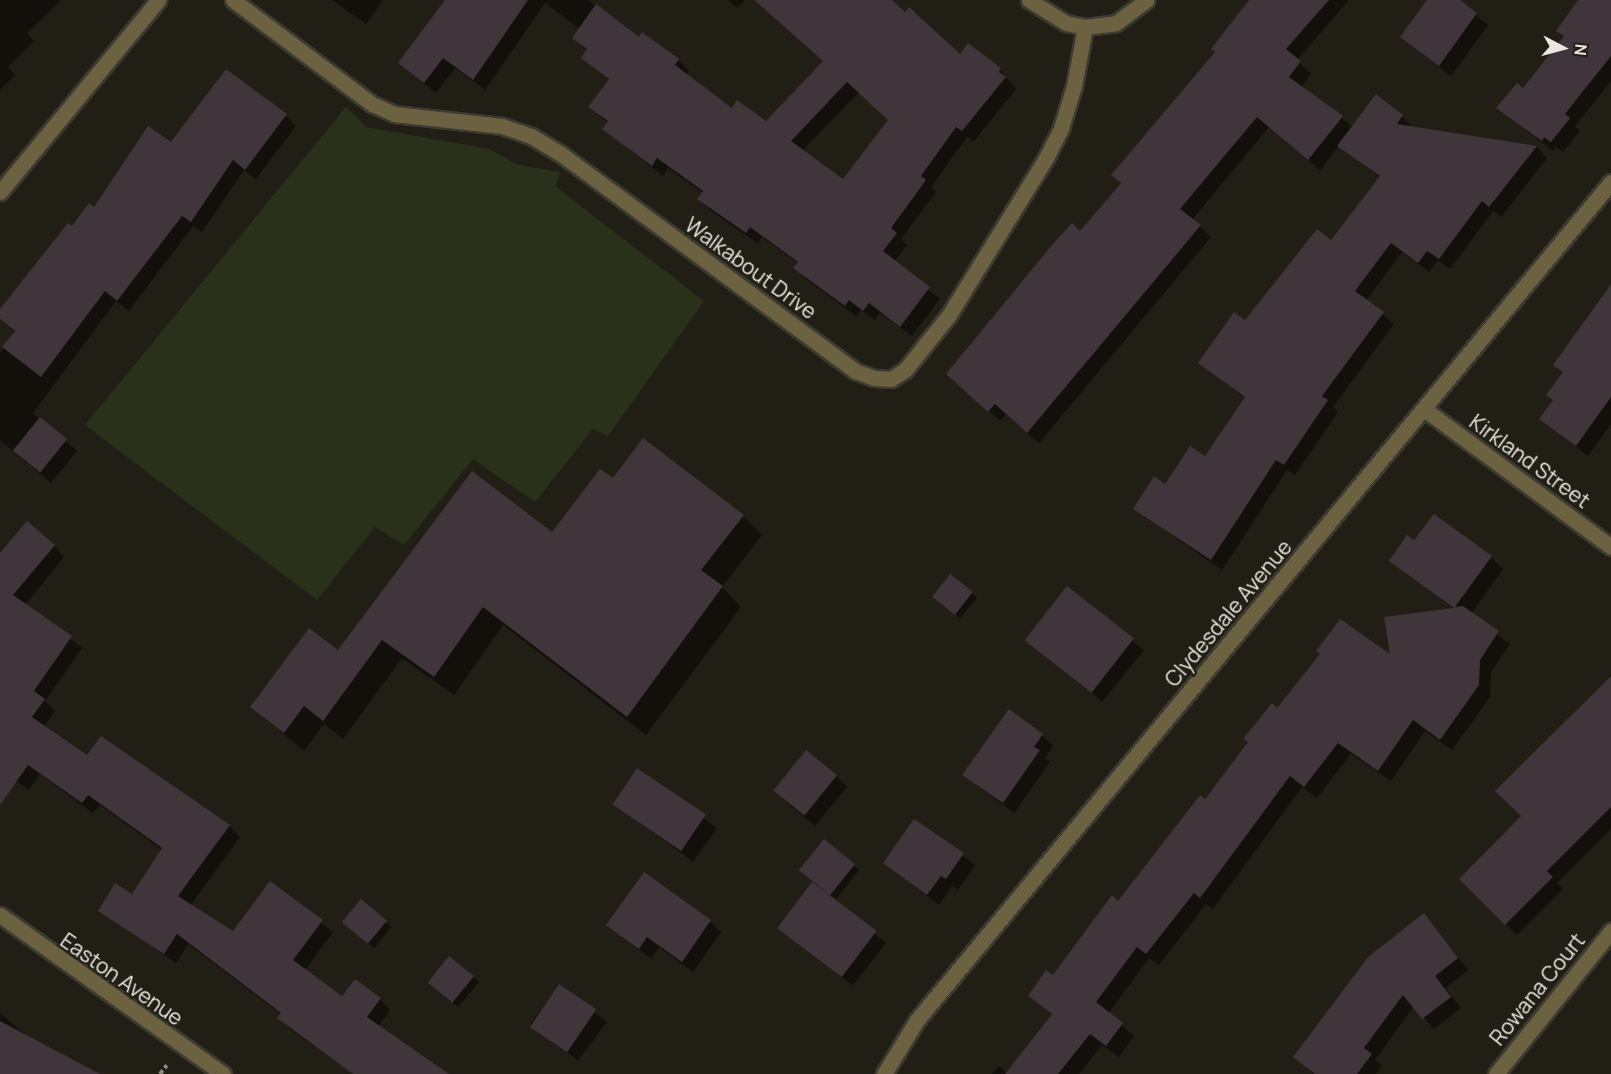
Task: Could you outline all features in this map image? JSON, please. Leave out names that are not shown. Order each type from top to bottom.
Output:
[{"type":"street","points":[[0,192],[158,0]]},
{"type":"street","name":"Walkabout Drive","points":[[233,0],[355,90],[394,114],[502,126],[531,136],[561,154],[855,371],[874,378],[891,379],[905,370],[949,315],[1046,158],[1061,128],[1074,86],[1085,27]]},
{"type":"street","points":[[1029,0],[1065,23],[1085,27],[1116,23],[1146,0]]},
{"type":"street","name":"Clydesdale Avenue","points":[[884,1074],[917,1020],[1611,182]]},
{"type":"street","name":"Kirkland Street","points":[[1424,409],[1611,547]]},
{"type":"street","name":"Easton Avenue","points":[[0,915],[223,1074]]},
{"type":"street","name":"Rowana Court","points":[[1496,1074],[1611,931]]},
{"type":"green space","points":[[346,107],[366,127],[489,149],[519,165],[560,172],[556,187],[704,301],[608,436],[593,429],[535,502],[473,459],[404,545],[375,527],[317,600],[85,425]]},
{"type":"building","points":[[445,0],[528,0],[473,80],[443,58],[424,83],[398,63]]},
{"type":"building","points":[[754,0],[892,0],[905,12],[909,7],[960,54],[968,43],[1001,68],[999,72],[1006,77],[962,131],[956,127],[921,176],[926,180],[891,228],[897,233],[883,251],[930,287],[900,327],[869,303],[863,311],[849,300],[845,306],[793,268],[798,262],[750,227],[746,233],[697,199],[703,191],[657,158],[652,166],[602,129],[608,121],[588,107],[609,79],[581,58],[587,49],[572,38],[596,4],[639,37],[642,32],[679,59],[675,65],[732,108],[737,100],[766,121],[823,61]],"holes":[[[847,82],[888,120],[843,179],[791,141]]]},
{"type":"building","points":[[1249,0],[1329,0],[1286,49],[1301,61],[1289,77],[1343,116],[1308,160],[1257,117],[1180,209],[1201,225],[1027,433],[995,404],[988,412],[946,374],[1072,223],[1080,231],[1121,183],[1111,175],[1215,52],[1211,49]]},
{"type":"building","points":[[1427,0],[1460,0],[1477,13],[1439,66],[1400,37]]},
{"type":"building","points":[[1578,0],[1611,0],[1611,56],[1565,114],[1570,118],[1551,142],[1544,137],[1542,141],[1496,108],[1517,83],[1523,88],[1564,36],[1556,31]]},
{"type":"building","points":[[226,69],[287,114],[245,170],[233,160],[191,222],[182,216],[117,301],[105,291],[41,377],[2,347],[15,331],[0,319],[0,309],[68,223],[72,226],[89,203],[94,207],[148,126],[171,142]]},
{"type":"building","points":[[1376,94],[1403,115],[1397,124],[1537,146],[1489,207],[1482,201],[1439,259],[1427,251],[1418,263],[1391,243],[1355,291],[1384,312],[1322,396],[1328,400],[1284,465],[1276,460],[1211,560],[1133,509],[1154,476],[1165,484],[1190,446],[1205,456],[1245,397],[1198,363],[1234,312],[1245,320],[1317,229],[1331,240],[1380,176],[1337,146]]},
{"type":"building","points":[[1611,284],[1611,397],[1576,446],[1539,419],[1553,400],[1546,395],[1563,372],[1553,365]]},
{"type":"building","points":[[40,417],[67,439],[40,472],[13,450]]},
{"type":"building","points":[[643,438],[744,515],[701,570],[723,586],[627,717],[483,607],[434,677],[382,640],[323,721],[304,706],[284,733],[250,707],[309,628],[338,650],[472,471],[552,532],[600,469],[613,478]]},
{"type":"building","points":[[1434,514],[1492,556],[1455,607],[1463,606],[1499,631],[1480,660],[1479,685],[1440,740],[1413,720],[1378,771],[1338,743],[1304,787],[1290,776],[1200,898],[1194,893],[1146,954],[1137,947],[1096,1002],[1123,1023],[1106,1046],[1090,1034],[1058,1074],[1005,1074],[1052,1014],[1028,996],[1046,970],[1053,975],[1112,895],[1118,901],[1200,795],[1205,799],[1248,742],[1243,739],[1272,703],[1277,708],[1320,654],[1316,651],[1340,619],[1390,654],[1384,617],[1454,608],[1389,561],[1407,535],[1414,540]]},
{"type":"building","points":[[27,521],[55,545],[13,595],[72,636],[34,691],[45,699],[32,717],[87,755],[101,736],[230,825],[178,896],[233,931],[270,881],[323,920],[293,960],[342,996],[355,979],[381,998],[367,1017],[449,1074],[353,1074],[277,1018],[281,1013],[177,934],[164,954],[98,911],[115,883],[132,894],[162,848],[88,795],[82,803],[28,765],[0,805],[0,553]]},
{"type":"building","points":[[950,574],[973,592],[955,615],[932,597]]},
{"type":"building","points":[[1067,586],[1134,638],[1092,693],[1025,640]]},
{"type":"building","points":[[1611,676],[1611,807],[1547,871],[1553,877],[1505,925],[1459,879],[1521,816],[1495,791]]},
{"type":"building","points":[[1009,709],[1043,734],[1034,747],[1040,750],[1003,803],[962,775]]},
{"type":"building","points":[[806,750],[837,775],[804,816],[773,790]]},
{"type":"building","points":[[637,768],[706,814],[681,851],[612,804]]},
{"type":"building","points":[[914,819],[964,853],[946,879],[941,876],[927,895],[883,863]]},
{"type":"building","points":[[824,839],[855,864],[830,895],[799,870]]},
{"type":"building","points":[[644,872],[711,920],[682,962],[647,937],[639,949],[606,925]]},
{"type":"building","points":[[812,882],[877,931],[842,977],[777,928]]},
{"type":"building","points":[[361,899],[387,921],[368,944],[342,922]]},
{"type":"building","points":[[1424,913],[1458,958],[1435,976],[1451,997],[1422,1019],[1403,995],[1364,1048],[1372,1054],[1357,1074],[1315,1074],[1293,1057],[1368,957]]},
{"type":"building","points":[[449,956],[474,976],[452,1003],[428,982]]},
{"type":"building","points":[[559,984],[596,1009],[567,1052],[530,1027]]},
{"type":"building","points":[[0,1021],[100,1074],[0,1074]]}]
